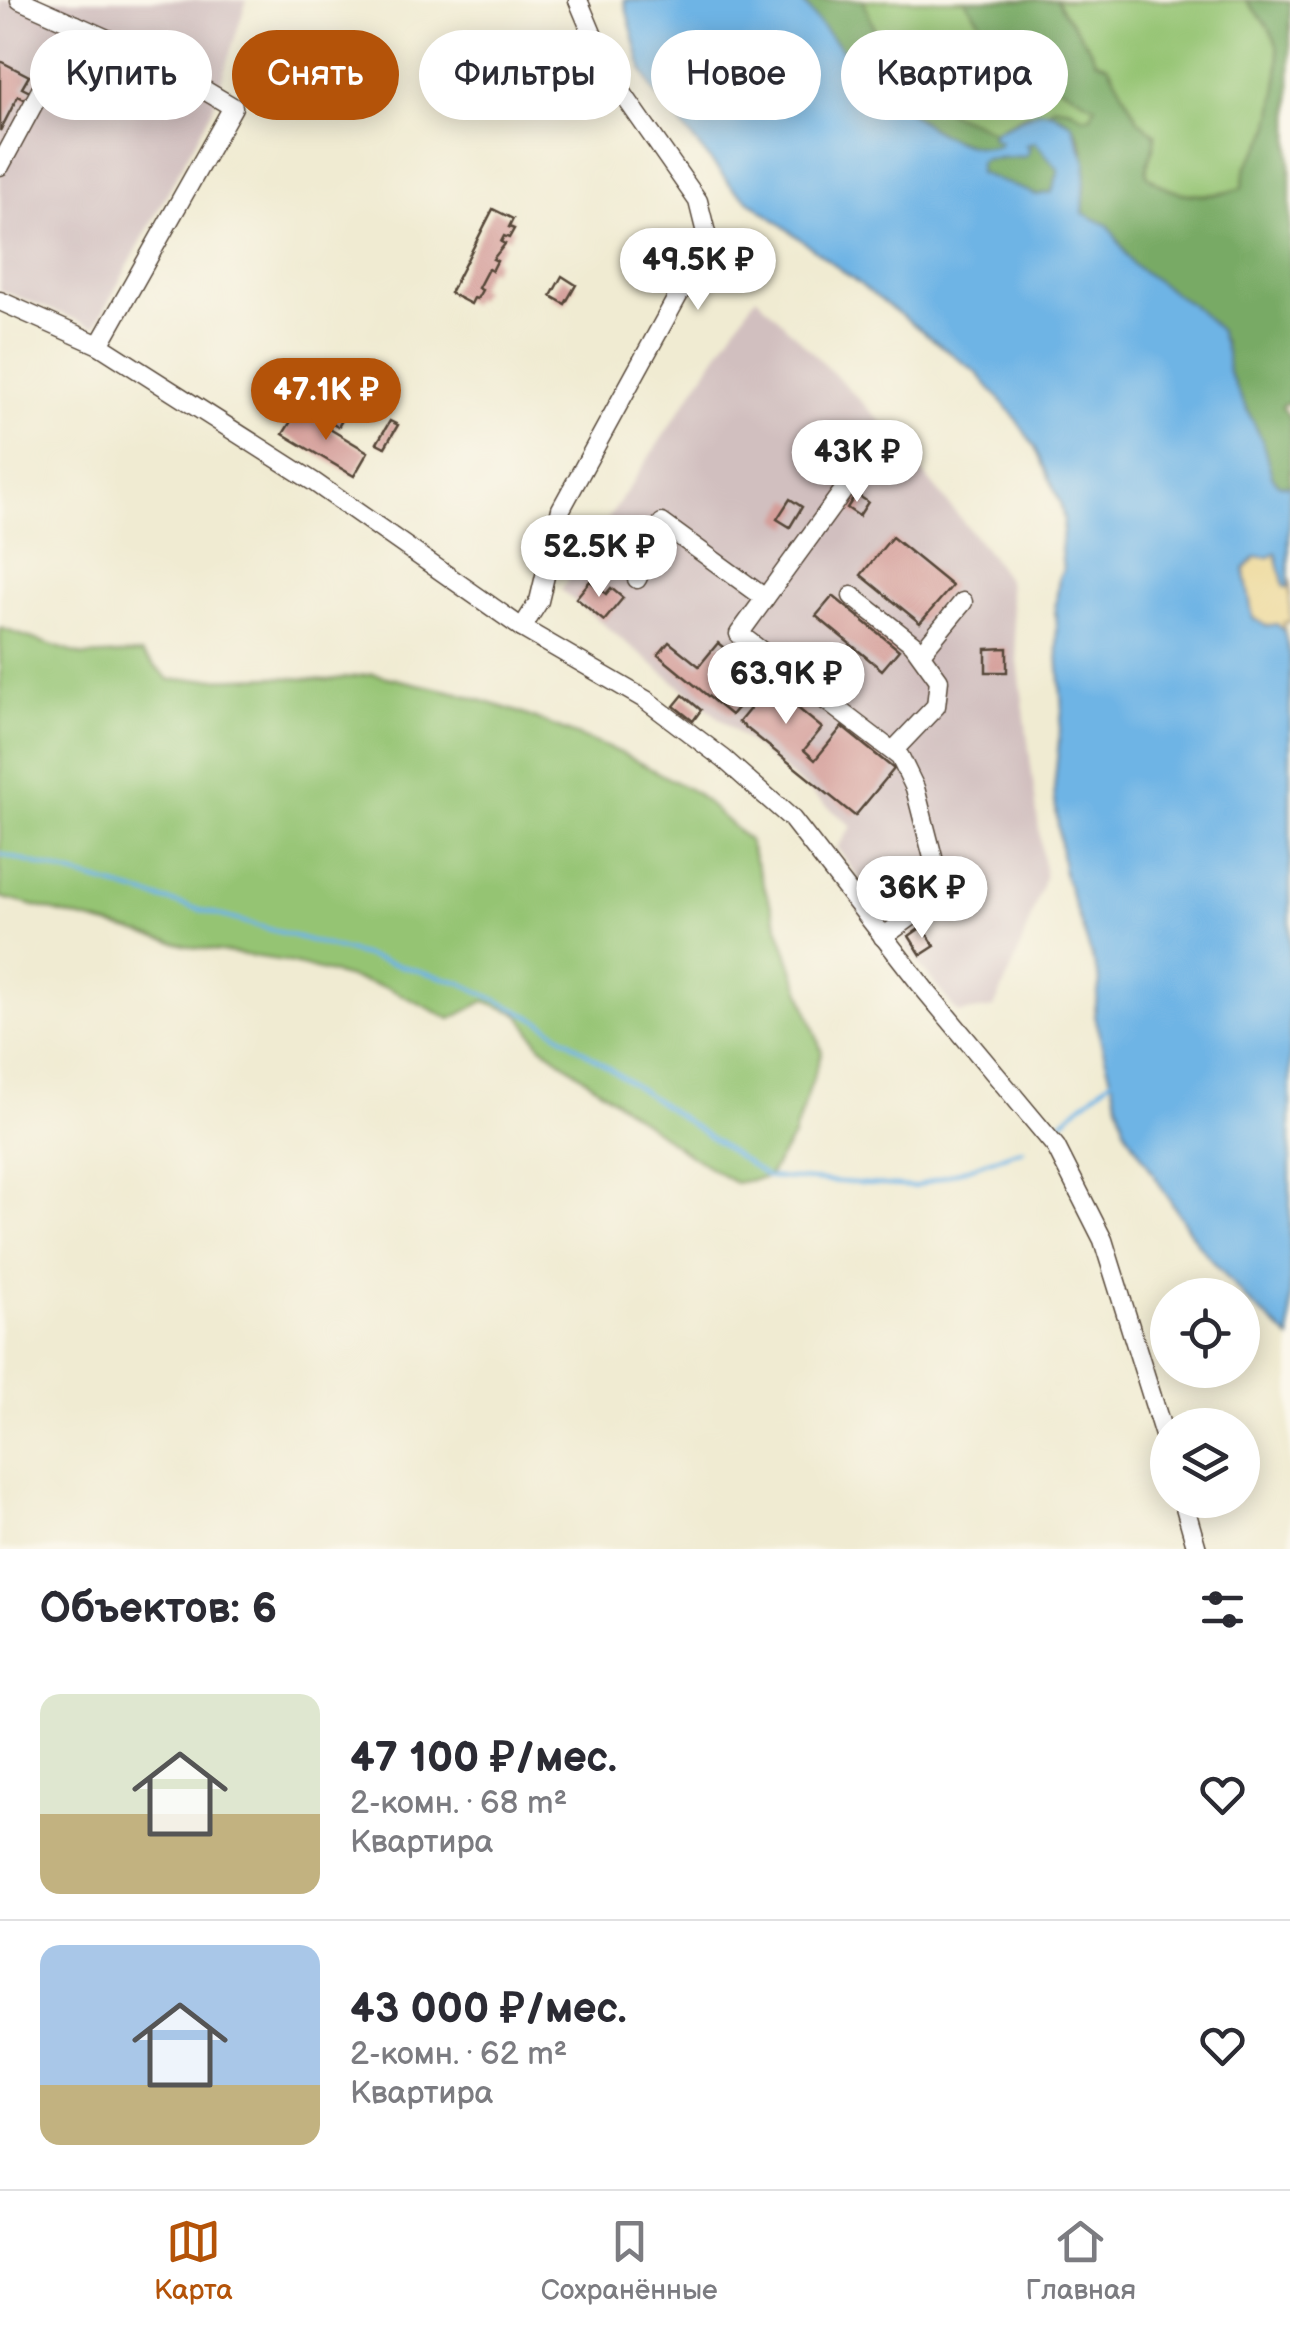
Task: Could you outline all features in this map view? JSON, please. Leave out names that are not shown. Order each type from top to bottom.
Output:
[{"type":"street","points":[[20,0],[152,59],[233,107],[100,344]]},
{"type":"street","points":[[522,628],[539,602],[561,509],[708,241],[698,200],[609,74],[578,0]]},
{"type":"street","points":[[0,166],[76,25]]},
{"type":"street","points":[[0,302],[100,344],[314,482],[522,628],[646,700],[724,758],[792,820],[1056,1147],[1103,1240],[1156,1408]]},
{"type":"street","points":[[851,480],[739,634],[900,757],[916,788],[937,872],[931,902],[884,937]]},
{"type":"street","points":[[637,579],[662,523],[765,598]]},
{"type":"street","points":[[852,596],[921,653],[939,680],[936,706],[893,752]]},
{"type":"street","points":[[921,653],[963,602]]},
{"type":"street","points":[[1188,1518],[1197,1549]]},
{"type":"shaded area","points":[[0,0],[247,0],[237,30],[232,30],[232,47],[212,110],[212,30],[30,30],[30,120],[207,120],[95,327],[0,290]]},
{"type":"shaded area","points":[[756,296],[879,419],[1008,581],[1045,877],[994,1008],[958,1013],[921,967],[837,848],[852,826],[561,590]]},
{"type":"green space","points":[[801,0],[863,0],[875,30],[841,30],[841,47]]},
{"type":"green space","points":[[863,0],[965,0],[989,30],[875,30]]},
{"type":"green space","points":[[965,0],[1056,0],[1096,60],[1108,65],[1138,120],[1155,134],[1147,175],[1180,193],[1218,194],[1242,188],[1248,164],[1265,140],[1272,121],[1278,79],[1277,46],[1268,27],[1246,0],[1290,2],[1290,404],[1282,407],[1290,417],[1290,486],[1278,484],[1272,476],[1262,440],[1228,371],[1224,342],[1132,264],[1109,226],[1083,214],[1084,155],[1075,130],[1066,120],[1068,108],[1083,117],[1091,116],[1095,106],[1068,91],[1068,30],[984,27]]},
{"type":"green space","points":[[1056,0],[1246,0],[1275,39],[1278,66],[1269,132],[1248,164],[1242,188],[1218,194],[1193,194],[1168,189],[1147,175],[1155,134],[1138,120],[1108,65],[1096,60]]},
{"type":"green space","points":[[1068,91],[1095,107],[1091,116],[1083,117],[1071,109]]},
{"type":"green space","points":[[920,120],[967,120],[993,132],[993,139],[1000,141],[999,146],[973,146]]},
{"type":"green space","points":[[965,120],[1015,120],[993,132]]},
{"type":"green space","points":[[1035,142],[1059,170],[1052,192],[1037,195],[979,173],[979,162],[984,159],[1026,156],[1026,146]]},
{"type":"green space","points":[[0,628],[84,656],[141,653],[170,680],[328,680],[374,674],[458,693],[621,753],[696,793],[748,840],[822,1052],[793,1137],[768,1177],[735,1183],[682,1150],[541,1046],[519,1014],[485,1001],[451,1019],[388,988],[285,961],[192,947],[0,897]]},
{"type":"sand","points":[[1277,553],[1288,587],[1290,580],[1290,622],[1284,622],[1284,631],[1277,624],[1266,626],[1253,619],[1244,569],[1256,557]]},
{"type":"water","points":[[624,0],[801,0],[841,47],[841,120],[919,120],[973,146],[998,146],[1000,141],[993,139],[993,132],[1018,120],[1065,120],[1072,124],[1086,162],[1083,213],[1109,226],[1132,264],[1196,308],[1219,330],[1228,371],[1262,440],[1272,476],[1278,484],[1290,486],[1288,587],[1284,587],[1276,553],[1256,557],[1244,569],[1253,618],[1266,626],[1277,624],[1284,631],[1290,656],[1290,1339],[1260,1312],[1260,1278],[1228,1278],[1197,1243],[1125,1129],[1094,1016],[1100,981],[1063,870],[1054,790],[1062,710],[1055,611],[1063,570],[1064,521],[1060,502],[1035,447],[976,372],[734,189],[677,120],[821,120],[821,30],[651,30],[651,87],[642,69]],"holes":[[[1035,142],[1059,170],[1052,192],[1037,195],[979,173],[979,162],[1026,156],[1030,149],[1026,145]]]},
{"type":"building","points":[[0,61],[29,76],[22,88],[30,92],[30,97],[28,101],[18,96],[0,131]]},
{"type":"building","points":[[493,209],[513,219],[509,227],[514,229],[509,238],[504,236],[501,242],[505,244],[493,259],[497,261],[492,271],[488,269],[478,288],[482,290],[471,304],[450,293]]},
{"type":"building","points":[[562,276],[576,285],[565,304],[551,296]]},
{"type":"building","points":[[341,395],[353,402],[338,427],[326,420]]},
{"type":"building","points":[[298,410],[368,452],[354,476],[283,434]]},
{"type":"building","points":[[390,421],[398,425],[385,447],[377,443]]},
{"type":"building","points":[[856,494],[868,502],[859,516],[847,508]]},
{"type":"building","points":[[790,499],[802,507],[790,527],[777,519]]},
{"type":"building","points":[[611,533],[640,552],[627,572],[598,553]]},
{"type":"building","points":[[892,537],[952,586],[920,623],[861,575]]},
{"type":"building","points":[[590,581],[606,594],[611,588],[623,598],[604,621],[576,598]]},
{"type":"building","points":[[833,596],[899,650],[882,670],[816,616]]},
{"type":"building","points":[[669,642],[699,666],[718,643],[822,728],[804,750],[815,760],[842,727],[894,769],[855,816],[739,722],[753,705],[745,699],[731,715],[658,655]]},
{"type":"building","points":[[1007,648],[1007,672],[986,672],[986,649]]},
{"type":"building","points":[[683,695],[701,710],[693,721],[674,706]]},
{"type":"building","points":[[922,927],[935,946],[921,955],[909,936]]},
{"type":"waterway","points":[[0,854],[459,982],[540,1021],[768,1177],[914,1187],[1023,1149]]},
{"type":"waterway","points":[[1061,1122],[1112,1079]]}]
